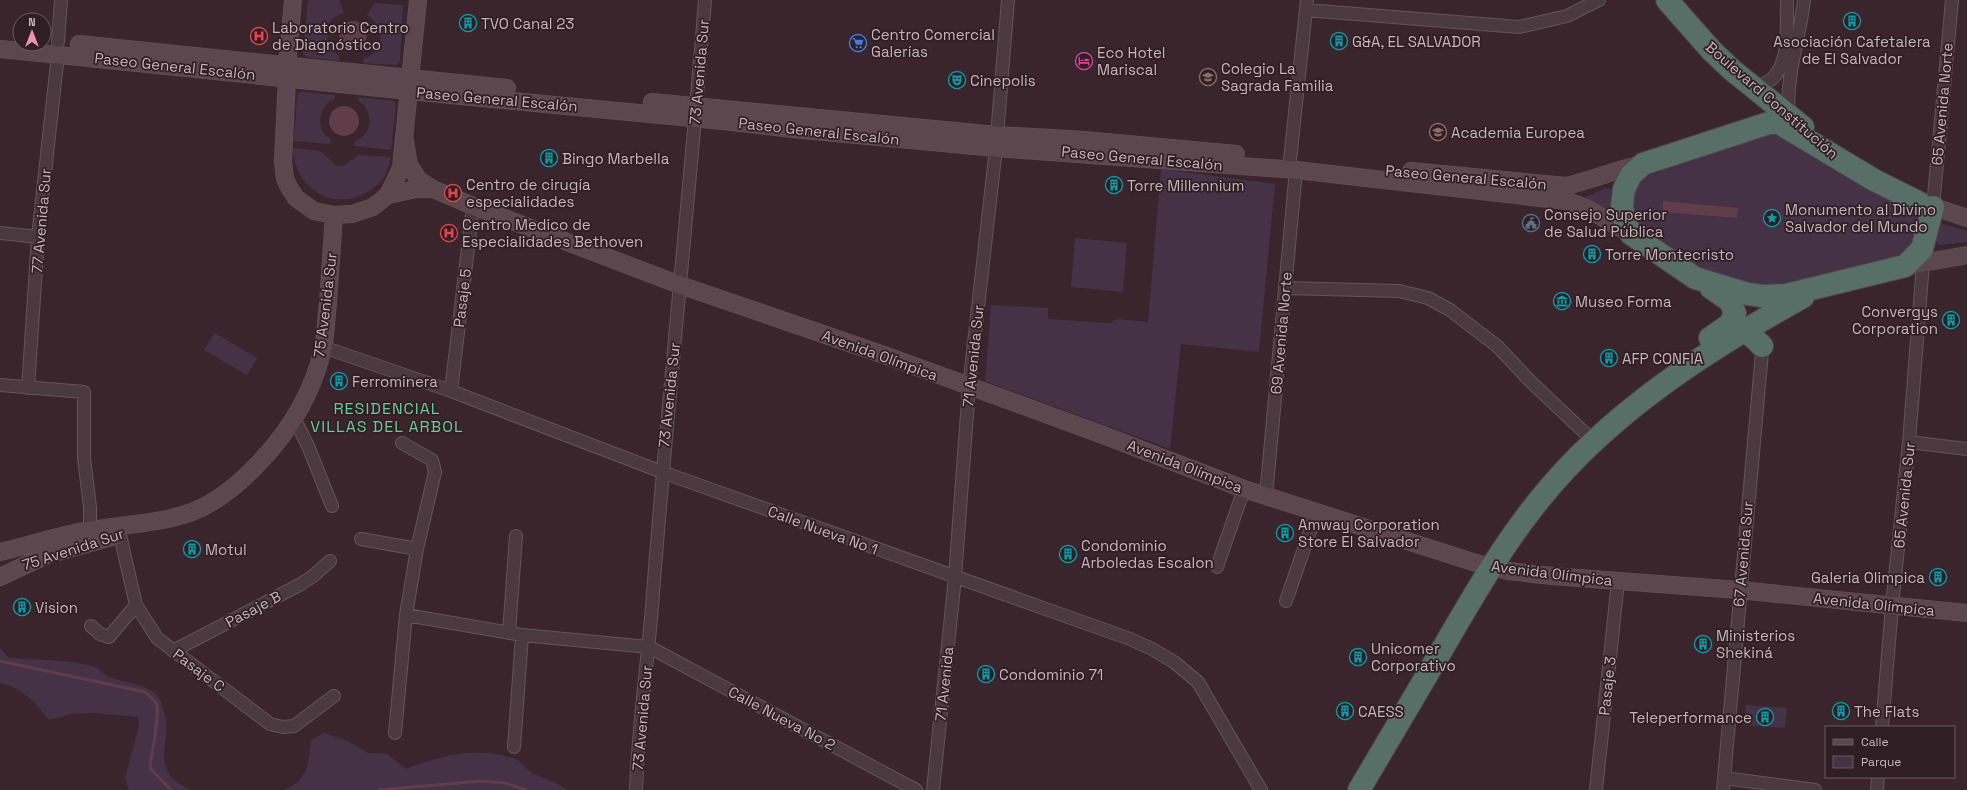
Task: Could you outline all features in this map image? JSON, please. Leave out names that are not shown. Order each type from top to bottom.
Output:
[{"type":"highway","name":"Boulevard Constitución","points":[[1652,0],[1696,50],[1758,110],[1759,117],[1751,127]]},
{"type":"highway","name":"Boulevard Constitución","points":[[1667,0],[1711,50],[1754,88],[1789,115],[1846,164]]},
{"type":"highway","points":[[1342,790],[1531,489],[1585,433],[1654,375],[1730,324],[1735,313],[1730,301],[1695,278],[1631,234],[1624,218],[1622,206],[1624,190],[1630,175],[1643,164],[1751,127],[1769,123],[1779,123],[1846,164],[1926,205],[1922,249],[1914,264],[1786,295],[1762,296],[1733,290],[1695,278]]},
{"type":"highway","points":[[1359,790],[1483,565],[1583,452],[1632,409],[1662,387],[1744,331],[1821,287]]},
{"type":"highway","points":[[1744,331],[1762,346]]},
{"type":"main road","points":[[293,0],[282,148],[285,179],[296,198],[314,211],[334,216],[352,214],[373,207],[388,195],[401,168],[418,0]]},
{"type":"main road","points":[[0,37],[12,38]]},
{"type":"main road","name":"Paseo General Escalón","points":[[0,49],[53,46],[410,85],[997,141],[1130,144],[1567,201],[1586,208],[1631,234]]},
{"type":"main road","name":"Avenida Olímpica","points":[[404,136],[412,171],[419,180],[433,189],[473,206],[680,285],[1103,435],[1244,489],[1316,514],[1483,565],[1545,576],[1739,590],[1967,613]]},
{"type":"main road","name":"Paseo General Escalón","points":[[1293,165],[1566,186],[1584,182],[1621,168],[1643,164]]},
{"type":"main road","name":"Avenida Olímpica","points":[[388,195],[416,189],[433,189]]},
{"type":"main road","points":[[1926,205],[1967,218]]},
{"type":"main road","name":"75 Avenida Sur","points":[[0,577],[46,555],[120,534],[147,524],[193,512],[209,505],[228,493],[274,447],[294,418],[310,386],[323,347],[334,216]]},
{"type":"main road","points":[[1914,264],[1967,255]]},
{"type":"main road","name":"75 Avenida Sur","points":[[0,552],[90,530],[147,524]]},
{"type":"street","name":"77 Avenida Sur","points":[[28,388],[53,46],[61,0]]},
{"type":"street","name":"73 Avenida Sur","points":[[636,790],[641,709],[649,647],[662,472],[705,0]]},
{"type":"street","name":"71 Avenida Sur","points":[[955,577],[970,387],[997,141],[1008,0]]},
{"type":"street","points":[[1306,5],[1519,27],[1567,16],[1600,0]]},
{"type":"street","points":[[1754,88],[1772,79],[1782,60],[1785,47],[1787,0]]},
{"type":"street","points":[[1789,115],[1788,89],[1802,20],[1804,0]]},
{"type":"street","name":"65 Avenida Norte","points":[[1926,205],[1952,0]]},
{"type":"street","name":"69 Avenida Norte","points":[[1266,496],[1285,288],[1306,5]]},
{"type":"street","name":"Pasaje 5","points":[[451,391],[473,206]]},
{"type":"street","points":[[0,233],[38,237]]},
{"type":"street","name":"65 Avenida Sur","points":[[1882,726],[1892,606],[1909,442],[1914,264]]},
{"type":"street","points":[[1285,288],[1399,291],[1428,298],[1450,310],[1497,346],[1530,381],[1585,433]]},
{"type":"street","name":"67 Avenida Sur","points":[[1723,784],[1739,590],[1765,318]]},
{"type":"street","name":"Calle Nueva No 1","points":[[323,347],[451,391],[662,472],[1130,639],[1152,649],[1174,662],[1198,682],[1261,790]]},
{"type":"street","points":[[0,385],[84,392],[84,458],[90,507],[90,530]]},
{"type":"street","points":[[294,418],[308,446],[332,506]]},
{"type":"street","points":[[1909,442],[1967,449]]},
{"type":"street","points":[[395,733],[406,616],[417,549],[435,472],[432,460],[402,443]]},
{"type":"street","points":[[1217,567],[1244,489]]},
{"type":"street","points":[[1286,600],[1316,514]]},
{"type":"street","name":"Pasaje C","points":[[120,534],[136,605],[157,638],[173,651],[270,724],[283,727],[294,726],[334,696]]},
{"type":"street","points":[[509,633],[516,536]]},
{"type":"street","points":[[360,539],[417,549]]},
{"type":"street","name":"Pasaje B","points":[[173,651],[314,576],[330,561]]},
{"type":"street","name":"71 Avenida","points":[[933,790],[955,577]]},
{"type":"street","name":"Pasaje 3","points":[[1596,790],[1618,581]]},
{"type":"street","points":[[91,626],[100,634],[109,637],[136,605]]},
{"type":"street","points":[[406,616],[522,635],[649,647]]},
{"type":"street","points":[[514,747],[522,635]]},
{"type":"street","name":"Calle Nueva No 2","points":[[649,647],[916,790]]},
{"type":"street","points":[[1877,790],[1878,778]]},
{"type":"street","points":[[1723,784],[1815,790]]},
{"type":"green space","points":[[308,0],[339,0],[344,13],[331,20],[327,32],[330,45],[339,56],[339,61],[307,57],[303,54]]},
{"type":"green space","points":[[375,3],[403,5],[400,60],[397,65],[363,63],[363,59],[371,56],[379,45],[380,33],[373,20],[367,15]]},
{"type":"green space","points":[[300,92],[335,95],[335,99],[325,106],[320,118],[322,130],[331,139],[330,144],[294,141],[297,96]]},
{"type":"green space","points":[[359,97],[394,101],[396,105],[391,150],[354,146],[355,141],[365,134],[369,122],[367,110],[358,101]]},
{"type":"green space","points":[[1768,133],[1781,134],[1915,211],[1919,219],[1919,233],[1904,255],[1800,288],[1736,288],[1650,241],[1631,219],[1633,195],[1635,190],[1647,176]]},
{"type":"green space","points":[[293,148],[320,151],[337,166],[343,166],[359,155],[391,157],[382,180],[372,189],[354,198],[328,198],[308,185],[300,174],[295,162]]},
{"type":"green space","points":[[1161,169],[1275,184],[1259,352],[1181,344],[1170,449],[985,381],[991,305],[1048,308],[1048,319],[1111,323],[1117,319],[1148,322]]},
{"type":"green space","points":[[1606,188],[1612,190],[1610,210],[1607,211],[1584,198]]},
{"type":"green space","points":[[1940,223],[1967,231],[1967,242],[1941,245],[1938,244],[1936,241],[1937,227]]},
{"type":"green space","points":[[1075,238],[1127,243],[1123,292],[1071,287]]},
{"type":"green space","points":[[215,333],[257,358],[247,375],[204,350]]},
{"type":"green space","points":[[0,648],[9,658],[54,660],[89,665],[97,668],[110,677],[142,686],[152,691],[160,699],[166,719],[164,753],[168,773],[177,782],[191,790],[129,790],[125,778],[139,726],[138,717],[93,713],[72,714],[49,720],[39,707],[22,692],[0,683]]},
{"type":"green space","points":[[1746,705],[1787,708],[1785,728],[1744,725]]},
{"type":"green space","points":[[324,733],[348,741],[368,753],[387,754],[406,769],[446,756],[473,753],[501,755],[515,759],[531,773],[555,783],[567,790],[284,790],[292,786],[303,776],[308,764],[311,740]]},
{"type":"shaded area","points":[[353,21],[363,25],[367,35],[363,45],[353,49],[343,45],[339,35],[343,25]]},
{"type":"shaded area","points":[[344,106],[350,107],[358,115],[358,127],[350,135],[344,136],[338,135],[330,127],[329,121],[330,115],[338,107]]},
{"type":"shaded area","points":[[1663,201],[1738,208],[1737,218],[1663,212]]},
{"type":"waterway","points":[[0,661],[145,692],[156,703],[157,708],[157,725],[150,768],[171,790]]},
{"type":"waterway","points":[[379,790],[482,781],[505,783],[526,790]]},
{"type":"place","name":"Asociación Cafetalera de El Salvador","points":[[1852,21]]},
{"type":"place","name":"TVO Canal 23","points":[[468,23]]},
{"type":"place","name":"Laboratorio Centro de Diagnóstico","points":[[259,36]]},
{"type":"place","name":"G&A, EL SALVADOR","points":[[1339,41]]},
{"type":"place","name":"Centro Comercial Galerías","points":[[858,43]]},
{"type":"place","name":"Eco Hotel Mariscal","points":[[1084,61]]},
{"type":"place","name":"Colegio La Sagrada Familia","points":[[1208,77]]},
{"type":"place","name":"Cinepolis","points":[[957,80]]},
{"type":"place","name":"Academia Europea","points":[[1438,132]]},
{"type":"place","name":"Bingo Marbella","points":[[549,158]]},
{"type":"place","name":"Torre Millennium","points":[[1114,185]]},
{"type":"place","name":"Centro de cirugía especialidades","points":[[453,193]]},
{"type":"place","name":"Monumento al Divino Salvador del Mundo","points":[[1772,218]]},
{"type":"place","name":"Consejo Superior de Salud Pública","points":[[1531,223]]},
{"type":"place","name":"Centro Medico de Especialidades Bethoven","points":[[449,233]]},
{"type":"place","name":"Torre Montecristo","points":[[1592,254]]},
{"type":"place","name":"Museo Forma","points":[[1562,301]]},
{"type":"place","name":"Convergys Corporation","points":[[1951,320]]},
{"type":"place","name":"AFP CONFIA","points":[[1609,358]]},
{"type":"place","name":"Ferrominera","points":[[339,381]]},
{"type":"place","name":"Amway Corporation Store El Salvador","points":[[1285,533]]},
{"type":"place","name":"Motul","points":[[192,549]]},
{"type":"place","name":"Condominio Arboledas Escalon","points":[[1068,554]]},
{"type":"place","name":"Galeria Olimpica","points":[[1938,577]]},
{"type":"place","name":"Vision","points":[[22,607]]},
{"type":"place","name":"Ministerios Shekiná","points":[[1703,644]]},
{"type":"place","name":"Unicomer Corporativo","points":[[1358,657]]},
{"type":"place","name":"Condominio 71","points":[[986,674]]},
{"type":"place","name":"CAESS","points":[[1345,711]]},
{"type":"place","name":"The Flats","points":[[1841,711]]},
{"type":"place","name":"Teleperformance","points":[[1765,717]]},
{"type":"district","name":"RESIDENCIAL VILLAS DEL ARBOL","points":[[387,417]]}]
